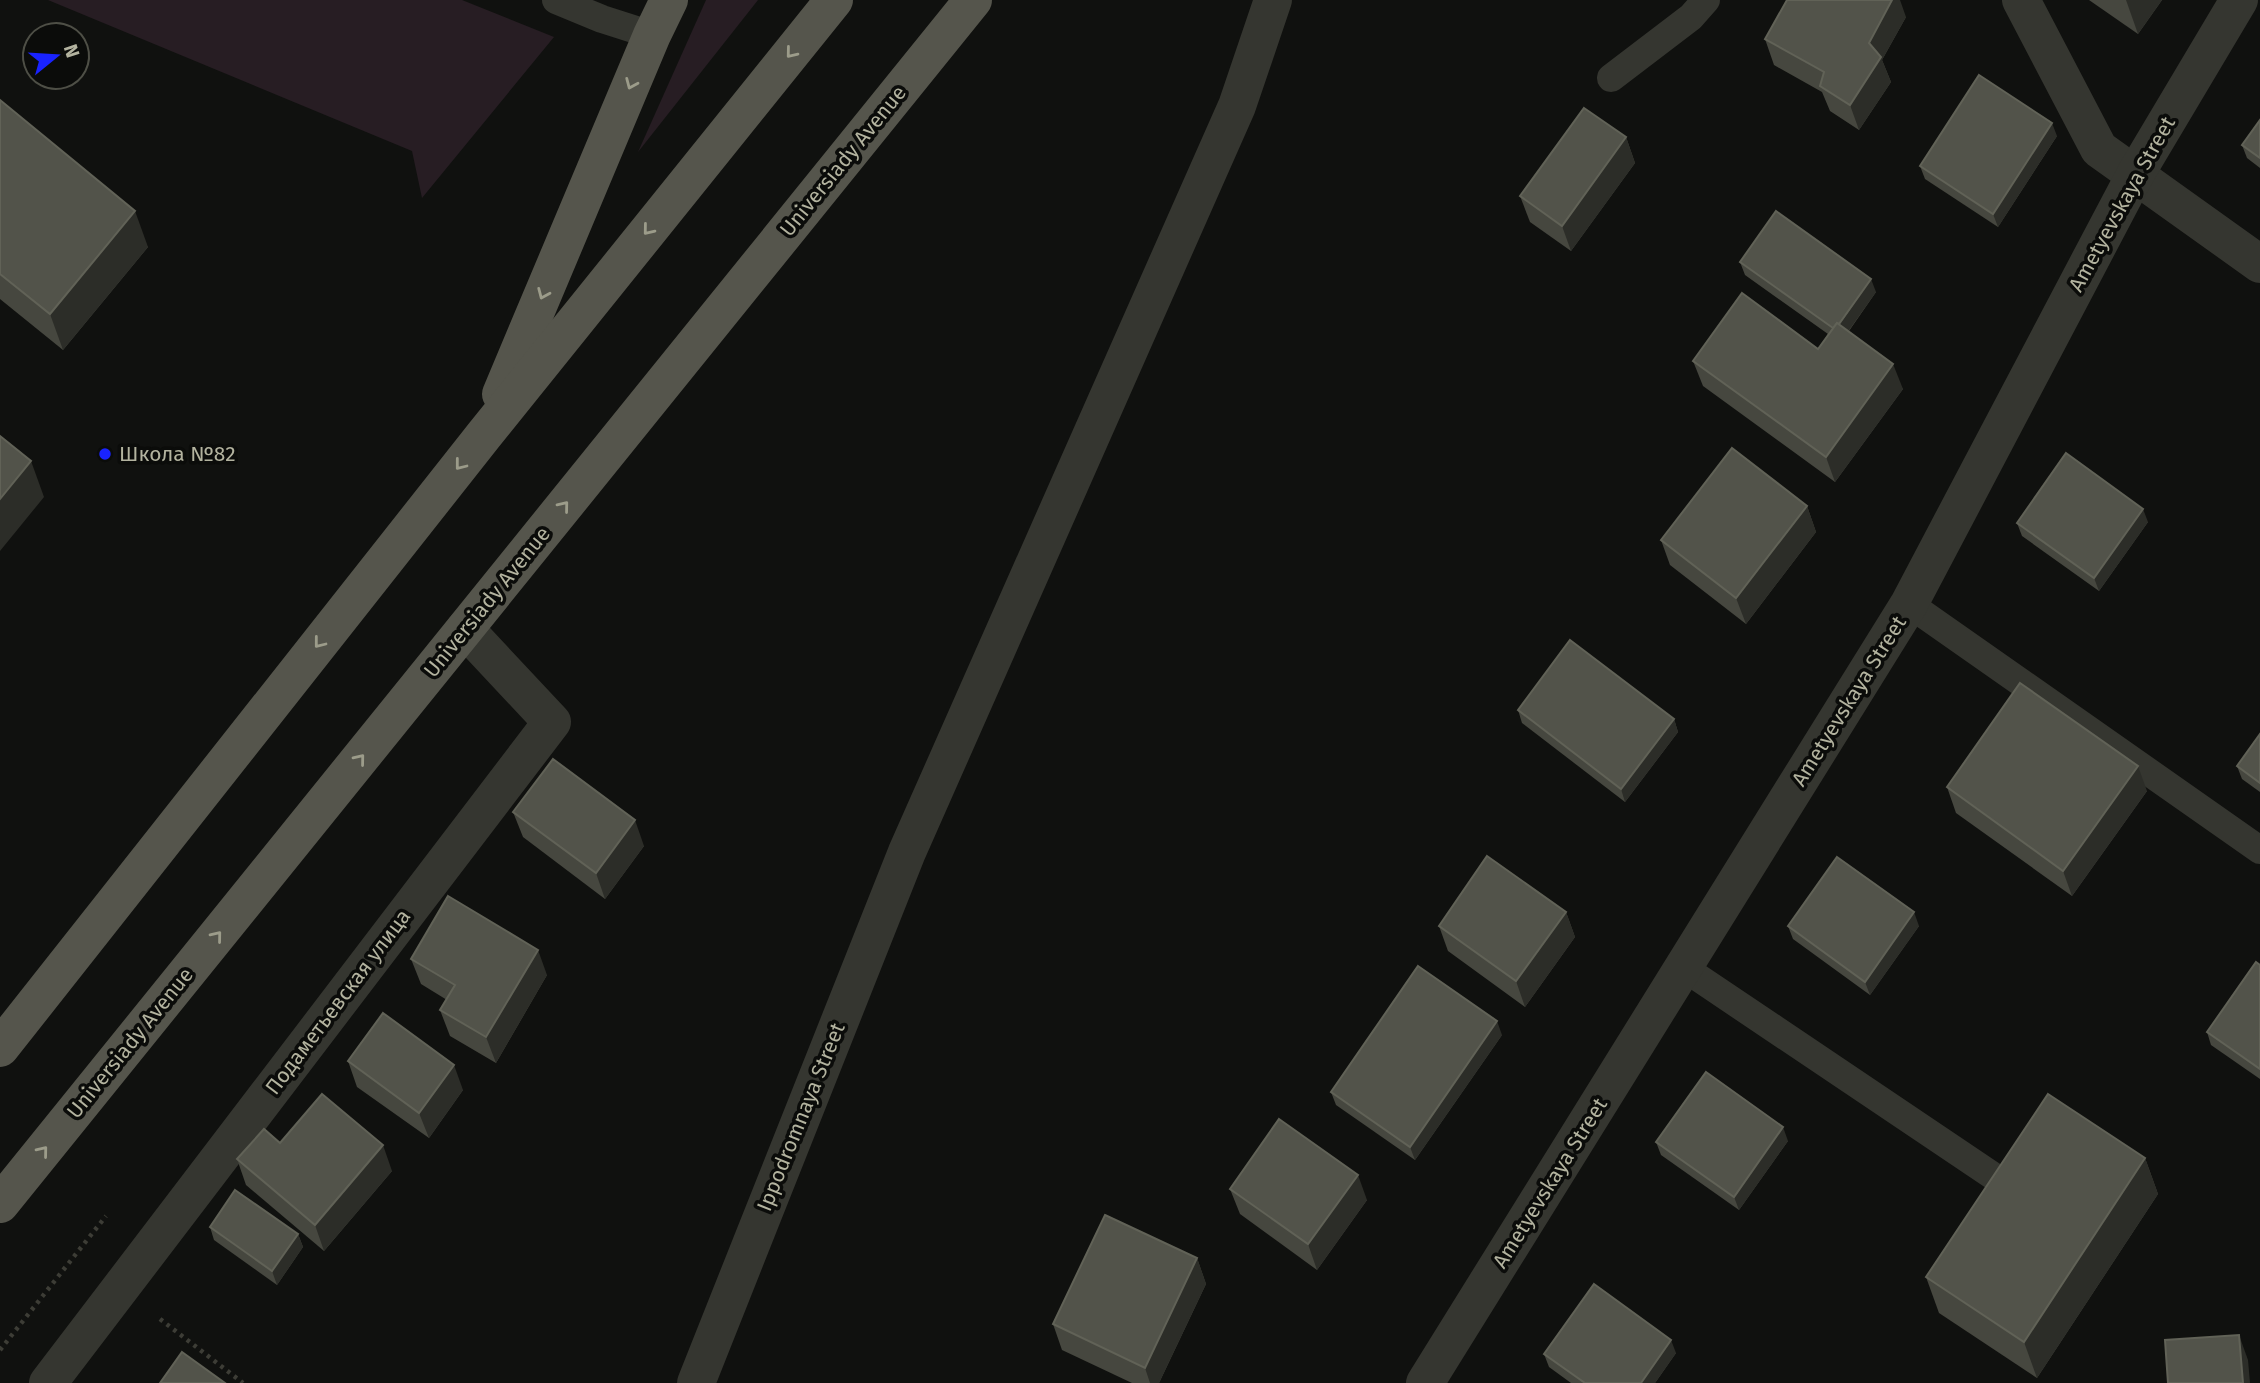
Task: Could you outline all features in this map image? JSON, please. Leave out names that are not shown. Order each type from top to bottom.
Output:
[{"type":"main road","points":[[484,435],[669,0]]},
{"type":"main road","points":[[0,1048],[484,435],[834,0]]},
{"type":"main road","name":"Universiady Avenue","points":[[0,1204],[973,0]]},
{"type":"street","name":"Ippodromnaya Street","points":[[696,1383],[906,852],[1237,106],[1273,0]]},
{"type":"street","points":[[2021,0],[2099,149],[2260,264]]},
{"type":"street","name":"Ametyevskaya Street","points":[[1425,1383],[1909,604],[2136,173],[2239,0]]},
{"type":"street","name":"Подаметьевская улица","points":[[48,1383],[552,722],[465,629]]},
{"type":"lane","points":[[556,0],[652,35]]},
{"type":"lane","points":[[1612,78],[1691,17],[1706,0]]},
{"type":"lane","points":[[1909,604],[2260,850]]},
{"type":"lane","points":[[1684,968],[2008,1186]]},
{"type":"path","points":[[0,1350],[106,1216]]},
{"type":"path","points":[[120,1289],[243,1383]]},
{"type":"shaded area","points":[[48,0],[462,0],[554,37],[422,198],[412,151]]},
{"type":"shaded area","points":[[706,0],[758,0],[638,152]]},
{"type":"building","points":[[1787,0],[1892,0],[1869,43],[1881,57],[1850,105],[1820,86],[1824,72],[1765,39]]},
{"type":"building","points":[[1979,75],[2052,123],[1993,214],[1920,166]]},
{"type":"building","points":[[0,100],[135,211],[50,314],[0,274]]},
{"type":"building","points":[[1584,108],[1626,137],[1562,226],[1520,196]]},
{"type":"building","points":[[2260,120],[2260,158],[2242,145]]},
{"type":"building","points":[[1776,211],[1871,279],[1839,324],[1833,328],[1740,262]]},
{"type":"building","points":[[1742,293],[1818,349],[1837,323],[1893,364],[1826,457],[1693,361]]},
{"type":"building","points":[[0,436],[31,461],[0,499]]},
{"type":"building","points":[[1732,448],[1807,506],[1736,598],[1661,540]]},
{"type":"building","points":[[2066,453],[2143,509],[2094,578],[2017,523]]},
{"type":"building","points":[[1570,640],[1674,719],[1621,789],[1518,710]]},
{"type":"building","points":[[2020,683],[2138,766],[2063,871],[1947,787]]},
{"type":"building","points":[[2260,734],[2260,783],[2237,766]]},
{"type":"building","points":[[553,759],[635,820],[596,873],[513,812]]},
{"type":"building","points":[[1487,856],[1566,912],[1516,981],[1439,926]]},
{"type":"building","points":[[1837,857],[1914,912],[1865,982],[1788,926]]},
{"type":"building","points":[[448,896],[538,950],[486,1037],[440,1010],[455,985],[411,959]]},
{"type":"building","points":[[2256,962],[2260,965],[2260,1069],[2207,1032]]},
{"type":"building","points":[[1418,966],[1497,1021],[1410,1147],[1331,1092]]},
{"type":"building","points":[[383,1013],[454,1065],[419,1113],[348,1061]]},
{"type":"building","points":[[1706,1072],[1783,1127],[1734,1197],[1656,1142]]},
{"type":"building","points":[[322,1094],[383,1145],[315,1225],[237,1159],[264,1129],[280,1143]]},
{"type":"building","points":[[2048,1094],[2145,1158],[2024,1342],[1926,1277]]},
{"type":"building","points":[[1279,1119],[1358,1175],[1308,1244],[1230,1189]]},
{"type":"building","points":[[235,1190],[298,1234],[272,1271],[210,1227]]},
{"type":"building","points":[[1105,1215],[1197,1258],[1145,1368],[1053,1324]]},
{"type":"building","points":[[1594,1284],[1671,1340],[1641,1383],[1585,1383],[1544,1354]]},
{"type":"building","points":[[2239,1335],[2243,1383],[2168,1383],[2165,1340]]},
{"type":"building","points":[[182,1352],[225,1383],[160,1383]]},
{"type":"place","name":"Школа №82","points":[[105,454]]}]
